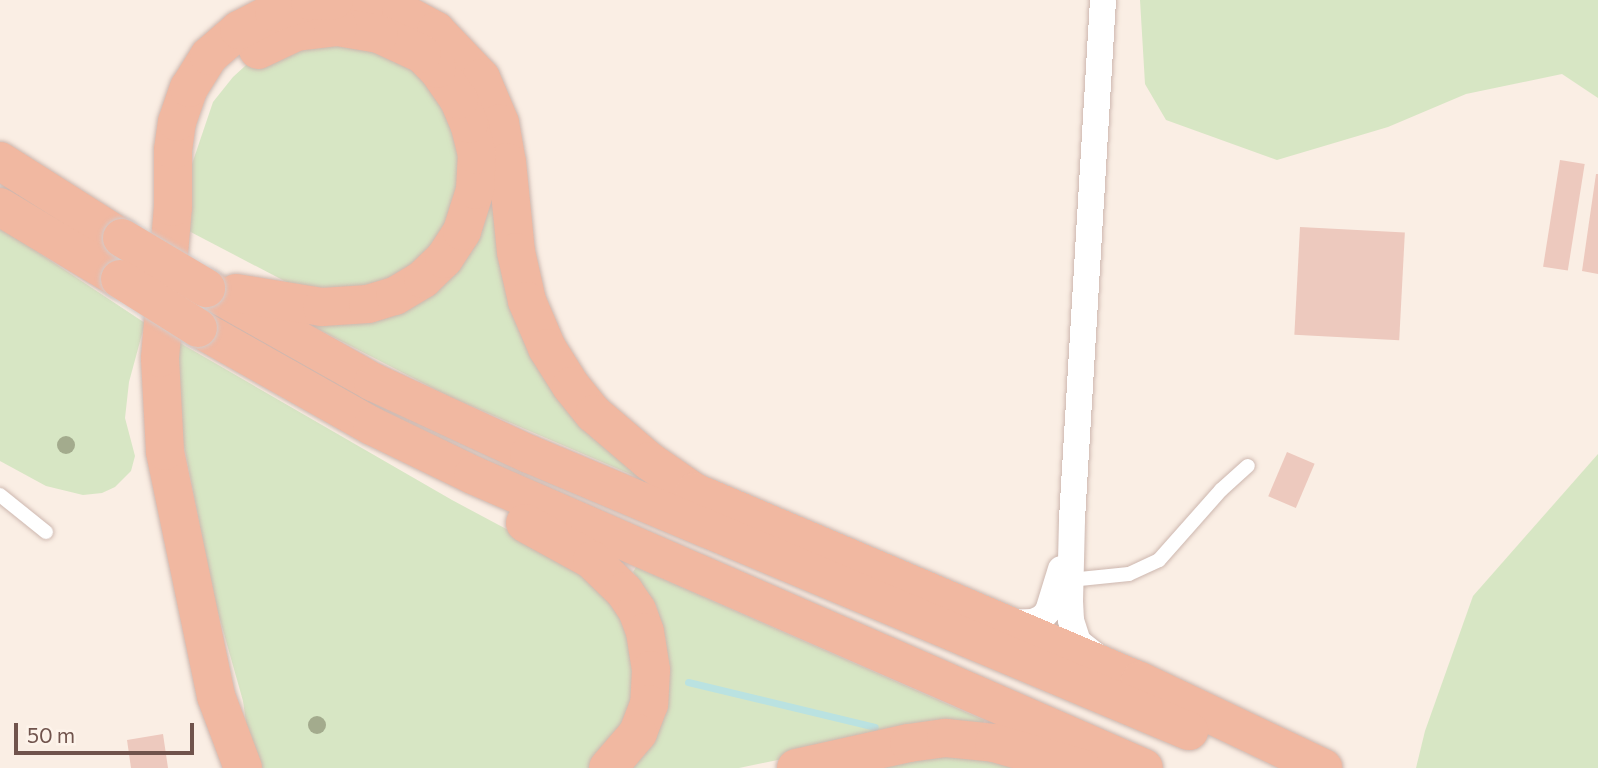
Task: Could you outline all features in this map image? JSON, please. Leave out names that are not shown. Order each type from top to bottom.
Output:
[{"type":"highway","points":[[221,768],[216,696],[164,439],[160,358],[173,207],[173,150],[177,122],[189,88],[209,56],[239,30],[274,12],[310,1],[334,0]]},
{"type":"highway","points":[[340,0],[401,12],[436,31],[481,78],[500,123],[516,252],[527,301],[547,348],[571,386],[594,414],[649,461],[694,492],[1140,681],[1323,768]]},
{"type":"highway","points":[[173,207],[200,116],[218,85],[243,58],[296,32],[338,27],[379,34],[398,41],[422,54],[437,69],[464,112],[477,155],[475,190],[462,231],[444,259],[423,279],[395,296],[349,307],[299,304],[206,288]]},
{"type":"highway","points":[[0,160],[206,288],[373,382],[529,454],[1277,768]]},
{"type":"highway","points":[[0,207],[198,328],[372,426],[485,481],[1144,768]]},
{"type":"highway","points":[[372,426],[489,504],[592,560],[624,591],[637,610],[645,632],[651,687],[638,733],[608,768]]},
{"type":"highway","points":[[216,696],[243,768]]},
{"type":"highway","points":[[796,768],[946,738],[994,743],[1081,768]]},
{"type":"street","points":[[1103,0],[1072,519],[1071,620],[1078,642],[1096,656],[1140,681]]},
{"type":"street","points":[[1003,624],[1033,622],[1048,611],[1072,519]]},
{"type":"lane","points":[[1070,580],[1129,573],[1159,560],[1222,490],[1248,466]]},
{"type":"lane","points":[[0,495],[47,532]]},
{"type":"green space","points":[[1140,0],[1598,0],[1598,98],[1562,74],[1466,94],[1388,127],[1277,160],[1166,120],[1145,84]]},
{"type":"green space","points":[[286,41],[412,53],[471,162],[433,257],[355,295],[294,286],[183,228],[191,167],[213,102],[233,77],[256,56]]},
{"type":"green space","points":[[493,187],[521,304],[679,495],[450,397],[308,324],[366,320]]},
{"type":"green space","points":[[0,227],[145,323],[129,382],[125,418],[135,456],[131,471],[115,487],[102,493],[83,495],[46,486],[0,461]]},
{"type":"green space","points":[[175,340],[452,500],[590,574],[632,615],[637,710],[596,768],[257,768],[251,758],[243,701],[215,602],[182,436]]},
{"type":"green space","points":[[1598,454],[1598,768],[1416,768],[1425,731],[1473,596]]},
{"type":"green space","points":[[636,567],[984,720],[983,727],[859,743],[739,768],[631,768],[666,641],[656,605],[633,572]]},
{"type":"green space","points":[[929,749],[1050,768],[841,768]]},
{"type":"building","points":[[1560,160],[1585,164],[1568,271],[1543,267]]},
{"type":"building","points":[[1598,174],[1598,274],[1582,271]]},
{"type":"building","points":[[1300,227],[1405,232],[1399,340],[1294,335]]},
{"type":"building","points":[[1287,452],[1315,464],[1296,508],[1268,496]]},
{"type":"building","points":[[163,734],[168,768],[131,768],[127,740]]},
{"type":"waterway","points":[[688,682],[875,727]]}]
